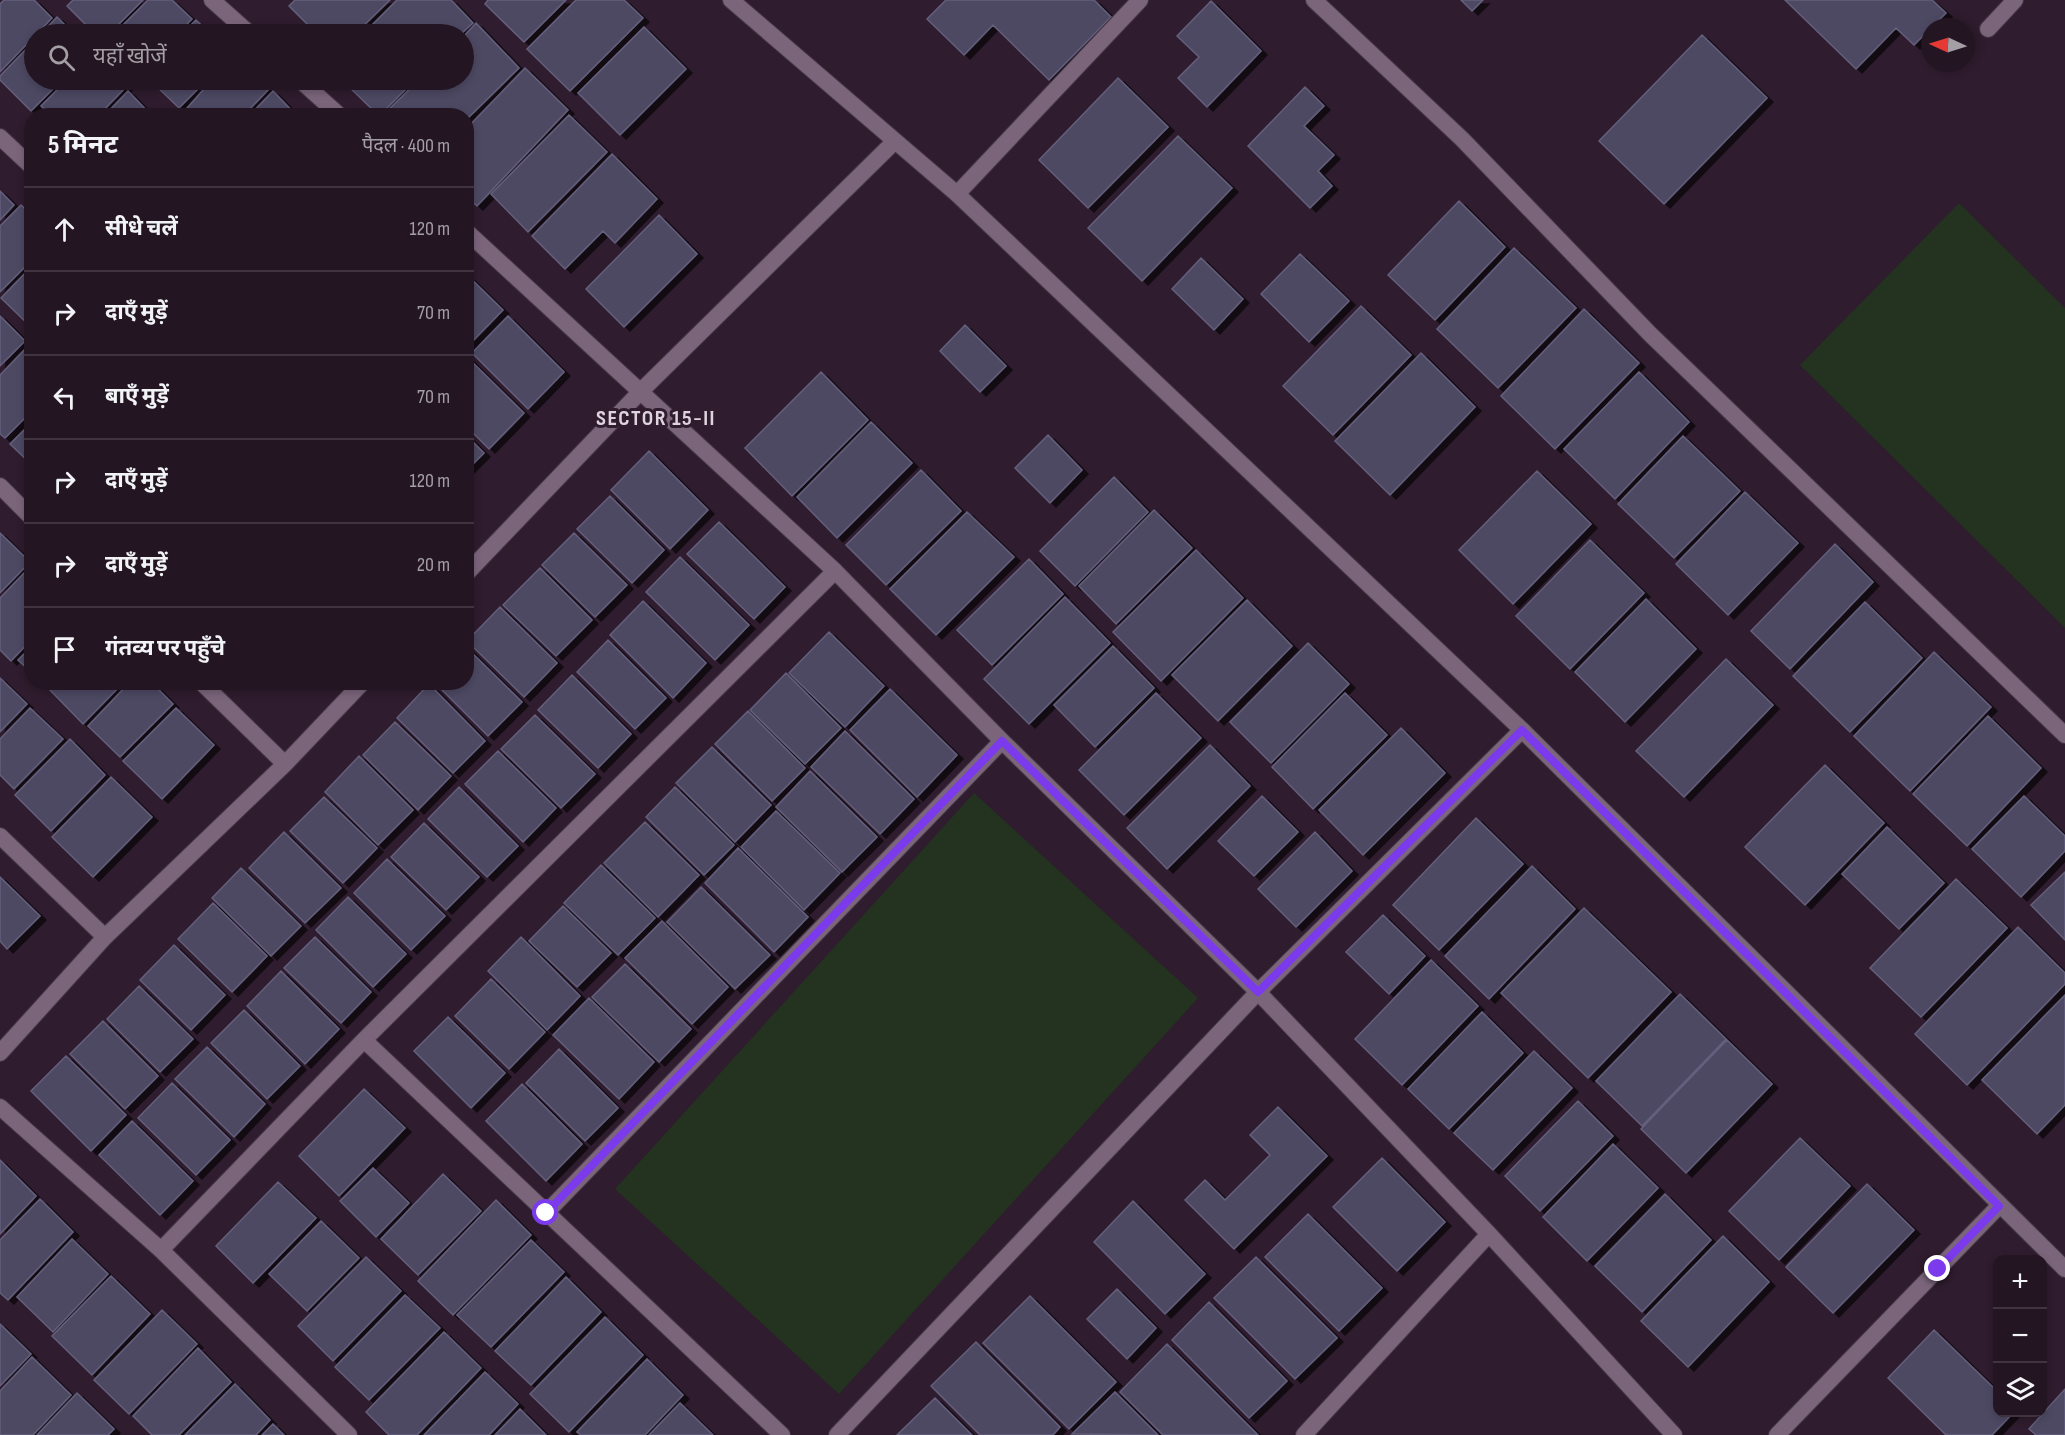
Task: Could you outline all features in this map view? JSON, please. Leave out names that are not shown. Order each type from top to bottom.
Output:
[{"type":"street","points":[[212,0],[239,24]]},
{"type":"street","points":[[731,0],[957,194],[1522,730],[2065,1269]]},
{"type":"street","points":[[957,194],[1140,0]]},
{"type":"street","points":[[1314,0],[1462,139],[1650,334],[2065,735]]},
{"type":"street","points":[[1988,29],[2015,0]]},
{"type":"street","points":[[311,90],[331,108]]},
{"type":"street","points":[[0,137],[24,160]]},
{"type":"street","points":[[474,566],[641,391],[894,142]]},
{"type":"street","points":[[474,238],[835,571],[1002,741],[1258,992],[1489,1234],[1674,1435]]},
{"type":"street","points":[[0,486],[24,510]]},
{"type":"street","points":[[160,1250],[364,1040],[835,571]]},
{"type":"street","points":[[209,690],[285,764]]},
{"type":"street","points":[[0,1053],[105,937],[285,764],[355,690]]},
{"type":"street","points":[[837,1435],[1258,992],[1522,730]]},
{"type":"street","points":[[546,1213],[1002,741]]},
{"type":"street","points":[[0,836],[105,937]]},
{"type":"street","points":[[364,1040],[782,1435]]},
{"type":"street","points":[[0,1107],[160,1250],[349,1435]]},
{"type":"street","points":[[1777,1435],[1999,1206]]},
{"type":"street","points":[[1304,1435],[1489,1234]]},
{"type":"green space","points":[[1959,203],[2065,308],[2065,628],[1800,365]]},
{"type":"green space","points":[[974,793],[1198,998],[839,1394],[615,1189]]},
{"type":"building","points":[[4,0],[34,0],[52,18],[46,24],[24,24],[24,47],[0,72],[0,4]]},
{"type":"building","points":[[73,0],[143,0],[119,24],[85,24],[67,6]]},
{"type":"building","points":[[148,0],[172,0],[192,19],[187,24],[124,24]]},
{"type":"building","points":[[295,0],[390,0],[365,24],[307,24],[289,6]]},
{"type":"building","points":[[397,0],[451,0],[473,23],[472,24],[373,24]]},
{"type":"building","points":[[488,0],[566,0],[524,42],[485,4]]},
{"type":"building","points":[[576,0],[624,0],[643,18],[570,91],[527,49]]},
{"type":"building","points":[[946,0],[1094,0],[1111,17],[1049,80],[993,25],[964,55],[927,19]]},
{"type":"building","points":[[1461,0],[1483,0],[1472,11]]},
{"type":"building","points":[[1785,0],[1932,0],[1946,13],[1941,18],[1921,18],[1921,38],[1914,45],[1896,28],[1856,69]]},
{"type":"building","points":[[1211,1],[1261,51],[1207,107],[1178,78],[1199,57],[1177,36]]},
{"type":"building","points":[[57,17],[64,24],[50,24]]},
{"type":"building","points":[[476,23],[519,68],[474,112],[474,108],[390,108],[409,90],[474,90],[474,25]]},
{"type":"building","points":[[644,27],[686,69],[620,135],[578,93]]},
{"type":"building","points":[[1702,35],[1767,98],[1664,204],[1599,141]]},
{"type":"building","points":[[24,51],[24,90],[52,90],[34,108],[28,108],[0,80],[0,76]]},
{"type":"building","points":[[525,68],[568,110],[477,206],[474,203],[474,121]]},
{"type":"building","points":[[1118,78],[1168,127],[1088,208],[1039,160]]},
{"type":"building","points":[[1305,87],[1324,106],[1304,126],[1334,155],[1318,171],[1332,186],[1310,208],[1248,146]]},
{"type":"building","points":[[57,90],[123,90],[106,108],[43,108],[41,106]]},
{"type":"building","points":[[160,90],[197,90],[179,108]]},
{"type":"building","points":[[203,90],[268,90],[251,108],[187,108]]},
{"type":"building","points":[[352,90],[405,90],[387,108],[371,108]]},
{"type":"building","points":[[128,91],[144,108],[112,108]]},
{"type":"building","points":[[273,91],[289,108],[257,108]]},
{"type":"building","points":[[569,115],[607,152],[528,232],[491,194]]},
{"type":"building","points":[[1178,136],[1232,188],[1142,281],[1088,228]]},
{"type":"building","points":[[612,154],[657,199],[615,243],[603,231],[565,269],[532,236]]},
{"type":"building","points":[[0,191],[14,205],[0,220]]},
{"type":"building","points":[[1459,201],[1505,247],[1435,320],[1388,275]]},
{"type":"building","points":[[21,205],[24,208],[24,268],[0,292],[0,226]]},
{"type":"building","points":[[659,215],[697,254],[624,327],[586,289]]},
{"type":"building","points":[[1514,248],[1576,308],[1498,388],[1437,329]]},
{"type":"building","points":[[1300,254],[1349,301],[1309,342],[1261,294]]},
{"type":"building","points":[[1201,258],[1243,299],[1214,330],[1172,289]]},
{"type":"building","points":[[24,274],[24,320],[1,298]]},
{"type":"building","points":[[474,282],[503,310],[474,340]]},
{"type":"building","points":[[1361,306],[1411,355],[1333,435],[1283,386]]},
{"type":"building","points":[[1584,309],[1639,363],[1555,449],[1501,396]]},
{"type":"building","points":[[0,316],[24,342],[0,366]]},
{"type":"building","points":[[508,316],[564,372],[528,409],[474,355],[474,351]]},
{"type":"building","points":[[965,325],[1006,366],[980,392],[940,351]]},
{"type":"building","points":[[24,350],[24,419],[5,438],[0,434],[0,375]]},
{"type":"building","points":[[1421,353],[1475,407],[1390,495],[1335,441]]},
{"type":"building","points":[[474,364],[524,413],[489,449],[474,434]]},
{"type":"building","points":[[821,372],[868,420],[792,496],[745,448]]},
{"type":"building","points":[[1639,372],[1689,422],[1615,499],[1564,449]]},
{"type":"building","points":[[871,422],[912,463],[837,538],[797,497]]},
{"type":"building","points":[[24,430],[24,457],[10,444]]},
{"type":"building","points":[[1048,435],[1082,470],[1050,503],[1015,468]]},
{"type":"building","points":[[1683,436],[1740,491],[1674,558],[1618,504]]},
{"type":"building","points":[[474,443],[484,453],[474,463]]},
{"type":"building","points":[[649,451],[708,510],[670,549],[611,490]]},
{"type":"building","points":[[921,470],[961,511],[886,585],[846,545]]},
{"type":"building","points":[[1537,471],[1591,524],[1513,604],[1459,550]]},
{"type":"building","points":[[1114,477],[1148,512],[1075,586],[1040,551]]},
{"type":"building","points":[[1745,492],[1798,543],[1728,615],[1676,564]]},
{"type":"building","points":[[610,496],[664,550],[632,583],[577,529]]},
{"type":"building","points":[[1154,510],[1192,548],[1116,624],[1079,586]]},
{"type":"building","points":[[967,512],[1014,557],[936,635],[890,589]]},
{"type":"building","points":[[719,522],[785,587],[754,619],[687,554]]},
{"type":"building","points":[[0,533],[24,556],[24,568],[0,593]]},
{"type":"building","points":[[574,533],[627,585],[595,617],[542,565]]},
{"type":"building","points":[[1590,540],[1644,593],[1570,669],[1516,616]]},
{"type":"building","points":[[1835,544],[1873,582],[1790,669],[1751,631]]},
{"type":"building","points":[[1196,550],[1243,598],[1161,681],[1113,632]]},
{"type":"building","points":[[680,557],[749,625],[715,660],[646,592]]},
{"type":"building","points":[[1029,559],[1063,594],[992,665],[957,630]]},
{"type":"building","points":[[540,568],[592,620],[556,656],[503,605]]},
{"type":"building","points":[[24,573],[24,647],[11,661],[0,650],[0,598]]},
{"type":"building","points":[[1065,597],[1110,643],[1029,724],[984,679]]},
{"type":"building","points":[[1646,599],[1696,649],[1625,722],[1575,672]]},
{"type":"building","points":[[1247,600],[1292,646],[1218,721],[1172,675]]},
{"type":"building","points":[[643,601],[706,663],[673,698],[610,635]]},
{"type":"building","points":[[1865,602],[1922,658],[1850,732],[1793,676]]},
{"type":"building","points":[[500,607],[557,663],[524,697],[474,648],[474,634]]},
{"type":"building","points":[[829,632],[884,686],[845,727],[789,673]]},
{"type":"building","points":[[608,640],[666,698],[635,729],[577,672]]},
{"type":"building","points":[[1308,643],[1349,684],[1271,763],[1230,722]]},
{"type":"building","points":[[1113,646],[1154,688],[1095,747],[1054,705]]},
{"type":"building","points":[[1934,652],[1991,707],[1910,791],[1854,736]]},
{"type":"building","points":[[24,654],[24,666],[18,660]]},
{"type":"building","points":[[474,655],[522,702],[488,736],[442,690],[474,690]]},
{"type":"building","points":[[1726,659],[1773,705],[1684,797],[1636,751]]},
{"type":"building","points":[[786,673],[841,728],[805,764],[750,710]]},
{"type":"building","points":[[572,675],[631,734],[598,768],[538,710]]},
{"type":"building","points":[[0,678],[27,704],[0,732]]},
{"type":"building","points":[[890,689],[957,755],[917,797],[850,730]]},
{"type":"building","points":[[50,690],[116,690],[83,724]]},
{"type":"building","points":[[122,690],[159,690],[173,704],[120,757],[88,726]]},
{"type":"building","points":[[423,690],[435,690],[485,741],[453,773],[397,718]]},
{"type":"building","points":[[1156,693],[1201,738],[1124,815],[1079,770]]},
{"type":"building","points":[[1345,693],[1387,735],[1313,809],[1272,767]]},
{"type":"building","points":[[30,708],[63,739],[14,789],[0,775],[0,739]]},
{"type":"building","points":[[176,708],[214,745],[162,799],[123,761]]},
{"type":"building","points":[[748,711],[805,768],[772,801],[715,744]]},
{"type":"building","points":[[535,715],[595,774],[561,808],[501,749]]},
{"type":"building","points":[[1988,716],[2041,768],[1967,846],[1913,794]]},
{"type":"building","points":[[395,722],[451,776],[418,810],[363,755]]},
{"type":"building","points":[[1401,728],[1445,773],[1363,855],[1319,810]]},
{"type":"building","points":[[845,731],[914,799],[880,834],[811,767]]},
{"type":"building","points":[[70,739],[105,775],[51,831],[15,795]]},
{"type":"building","points":[[1210,745],[1250,786],[1167,869],[1127,828]]},
{"type":"building","points":[[712,747],[771,805],[735,842],[676,783]]},
{"type":"building","points":[[498,751],[556,808],[523,842],[465,784]]},
{"type":"building","points":[[359,756],[413,810],[378,845],[325,792]]},
{"type":"building","points":[[1825,765],[1884,823],[1805,905],[1745,847]]},
{"type":"building","points":[[810,771],[877,837],[842,872],[776,807]]},
{"type":"building","points":[[111,777],[152,817],[93,877],[52,837]]},
{"type":"building","points":[[459,787],[518,846],[487,877],[428,819]]},
{"type":"building","points":[[675,787],[734,845],[704,875],[646,817]]},
{"type":"building","points":[[1262,796],[1298,832],[1254,876],[1218,841]]},
{"type":"building","points":[[2024,796],[2065,836],[2065,851],[2021,897],[1972,849]]},
{"type":"building","points":[[324,797],[377,848],[343,883],[290,831]]},
{"type":"building","points":[[776,811],[840,873],[804,910],[741,847]]},
{"type":"building","points":[[1476,818],[1523,864],[1439,950],[1393,905]]},
{"type":"building","points":[[645,822],[699,875],[658,917],[604,863]]},
{"type":"building","points":[[424,823],[479,877],[446,910],[391,857]]},
{"type":"building","points":[[1887,827],[1944,883],[1899,929],[1842,874]]},
{"type":"building","points":[[284,832],[341,888],[305,923],[249,868]]},
{"type":"building","points":[[1315,832],[1352,871],[1296,927],[1258,889]]},
{"type":"building","points":[[738,848],[808,917],[774,952],[705,883]]},
{"type":"building","points":[[387,859],[445,916],[411,950],[354,893]]},
{"type":"building","points":[[601,865],[655,918],[618,955],[564,903]]},
{"type":"building","points":[[1532,866],[1575,909],[1489,999],[1445,956]]},
{"type":"building","points":[[241,868],[301,926],[271,956],[212,898]]},
{"type":"building","points":[[2065,872],[2065,940],[2031,905]]},
{"type":"building","points":[[0,877],[40,916],[7,949],[0,941]]},
{"type":"building","points":[[1956,879],[2007,928],[1921,1017],[1870,968]]},
{"type":"building","points":[[701,887],[770,955],[735,989],[667,922]]},
{"type":"building","points":[[348,897],[406,954],[373,987],[316,930]]},
{"type":"building","points":[[213,903],[267,956],[232,992],[178,939]]},
{"type":"building","points":[[563,906],[611,953],[577,987],[529,941]]},
{"type":"building","points":[[1584,908],[1671,992],[1588,1078],[1501,993]]},
{"type":"building","points":[[1383,915],[1425,956],[1389,994],[1346,952]]},
{"type":"building","points":[[662,921],[728,987],[692,1024],[625,958]]},
{"type":"building","points":[[2018,927],[2065,973],[2065,984],[1967,1085],[1915,1034]]},
{"type":"building","points":[[315,937],[371,992],[341,1023],[284,968]]},
{"type":"building","points":[[521,937],[580,996],[547,1030],[488,971]]},
{"type":"building","points":[[174,945],[225,995],[191,1030],[140,980]]},
{"type":"building","points":[[1431,960],[1478,1006],[1402,1085],[1355,1039]]},
{"type":"building","points":[[625,964],[691,1029],[659,1062],[592,997]]},
{"type":"building","points":[[281,971],[339,1029],[305,1064],[247,1006]]},
{"type":"building","points":[[491,979],[545,1032],[509,1069],[455,1016]]},
{"type":"building","points":[[139,986],[193,1039],[160,1072],[107,1019]]},
{"type":"building","points":[[1680,994],[1726,1039],[1642,1126],[1596,1081]]},
{"type":"building","points":[[2065,995],[2065,1105],[2037,1134],[1982,1080]]},
{"type":"building","points":[[589,998],[654,1062],[619,1099],[553,1035]]},
{"type":"building","points":[[244,1010],[300,1066],[267,1099],[211,1043]]},
{"type":"building","points":[[1482,1012],[1523,1053],[1449,1129],[1408,1089]]},
{"type":"building","points":[[448,1017],[505,1073],[471,1108],[414,1051]]},
{"type":"building","points":[[103,1021],[158,1076],[125,1109],[70,1054]]},
{"type":"building","points":[[1727,1040],[1772,1084],[1686,1173],[1641,1129]]},
{"type":"building","points":[[207,1047],[265,1104],[234,1137],[175,1079]]},
{"type":"building","points":[[559,1049],[618,1108],[585,1141],[526,1083]]},
{"type":"building","points":[[1534,1051],[1572,1088],[1493,1170],[1454,1133]]},
{"type":"building","points":[[66,1056],[126,1115],[91,1151],[31,1091]]},
{"type":"building","points":[[172,1083],[230,1140],[196,1175],[138,1118]]},
{"type":"building","points":[[522,1084],[582,1144],[546,1181],[486,1121]]},
{"type":"building","points":[[364,1089],[405,1128],[339,1196],[299,1156]]},
{"type":"building","points":[[1578,1101],[1613,1136],[1540,1211],[1505,1176]]},
{"type":"building","points":[[1278,1107],[1327,1156],[1234,1249],[1185,1200],[1205,1180],[1225,1200],[1270,1155],[1250,1135]]},
{"type":"building","points":[[132,1121],[193,1181],[160,1215],[99,1155]]},
{"type":"building","points":[[1800,1138],[1850,1186],[1779,1260],[1729,1211]]},
{"type":"building","points":[[1613,1144],[1658,1188],[1587,1261],[1543,1217]]},
{"type":"building","points":[[1382,1158],[1445,1222],[1397,1271],[1333,1207]]},
{"type":"building","points":[[0,1160],[36,1196],[0,1234]]},
{"type":"building","points":[[373,1168],[409,1203],[376,1237],[340,1201]]},
{"type":"building","points":[[443,1174],[481,1211],[418,1275],[381,1239]]},
{"type":"building","points":[[278,1182],[316,1218],[253,1283],[216,1246]]},
{"type":"building","points":[[1867,1184],[1914,1230],[1833,1313],[1786,1267]]},
{"type":"building","points":[[1665,1194],[1711,1240],[1642,1312],[1595,1266]]},
{"type":"building","points":[[40,1199],[73,1232],[8,1300],[0,1293],[0,1240]]},
{"type":"building","points":[[496,1200],[531,1235],[453,1315],[418,1281]]},
{"type":"building","points":[[1133,1201],[1205,1274],[1165,1314],[1094,1242]]},
{"type":"building","points":[[1308,1214],[1382,1288],[1339,1331],[1265,1257]]},
{"type":"building","points":[[321,1221],[359,1258],[307,1311],[269,1274]]},
{"type":"building","points":[[1723,1236],[1769,1282],[1688,1367],[1641,1321]]},
{"type":"building","points":[[72,1239],[108,1274],[53,1332],[17,1297]]},
{"type":"building","points":[[531,1240],[564,1272],[491,1347],[457,1315]]},
{"type":"building","points":[[366,1257],[401,1291],[333,1361],[298,1326]]},
{"type":"building","points":[[1256,1257],[1337,1338],[1295,1379],[1214,1298]]},
{"type":"building","points":[[111,1276],[150,1314],[92,1375],[52,1336]]},
{"type":"building","points":[[566,1277],[601,1312],[531,1385],[495,1351]]},
{"type":"building","points":[[1117,1289],[1156,1328],[1127,1359],[1087,1319]]},
{"type":"building","points":[[405,1295],[440,1328],[369,1400],[335,1367]]},
{"type":"building","points":[[1030,1296],[1116,1382],[1069,1429],[983,1343]]},
{"type":"building","points":[[1209,1302],[1287,1381],[1249,1418],[1172,1340]]},
{"type":"building","points":[[162,1310],[197,1344],[129,1414],[94,1380]]},
{"type":"building","points":[[605,1317],[643,1355],[569,1432],[530,1394]]},
{"type":"building","points":[[0,1324],[31,1354],[0,1386]]},
{"type":"building","points":[[1934,1330],[1993,1387],[1993,1417],[2009,1417],[1992,1435],[1946,1435],[1888,1378]]},
{"type":"building","points":[[444,1332],[481,1368],[417,1435],[389,1435],[366,1412]]},
{"type":"building","points":[[976,1342],[1060,1427],[1053,1435],[980,1435],[931,1386]]},
{"type":"building","points":[[1167,1344],[1258,1435],[1163,1435],[1120,1392]]},
{"type":"building","points":[[198,1348],[231,1382],[179,1435],[152,1435],[133,1416]]},
{"type":"building","points":[[32,1357],[71,1395],[33,1435],[0,1435],[0,1391]]},
{"type":"building","points":[[647,1359],[683,1395],[645,1435],[581,1435],[577,1432]]},
{"type":"building","points":[[485,1372],[518,1404],[489,1435],[424,1435]]},
{"type":"building","points":[[235,1384],[270,1420],[256,1435],[185,1435]]},
{"type":"building","points":[[2065,1389],[2065,1435],[2036,1435],[2029,1429],[2040,1417],[2047,1417],[2047,1409]]},
{"type":"building","points":[[1115,1392],[1158,1435],[1072,1434]]},
{"type":"building","points":[[77,1393],[114,1429],[108,1435],[37,1435]]},
{"type":"building","points":[[935,1398],[972,1435],[897,1435]]},
{"type":"building","points":[[680,1403],[713,1435],[649,1435]]},
{"type":"building","points":[[520,1409],[546,1435],[495,1435]]},
{"type":"building","points":[[273,1424],[284,1435],[262,1435]]},
{"type":"district","name":"SECTOR 15-II","points":[[656,418]]},
{"type":"route","points":[[546,1213],[1002,741],[1258,992],[1522,730],[1999,1206],[1938,1269]]}]
